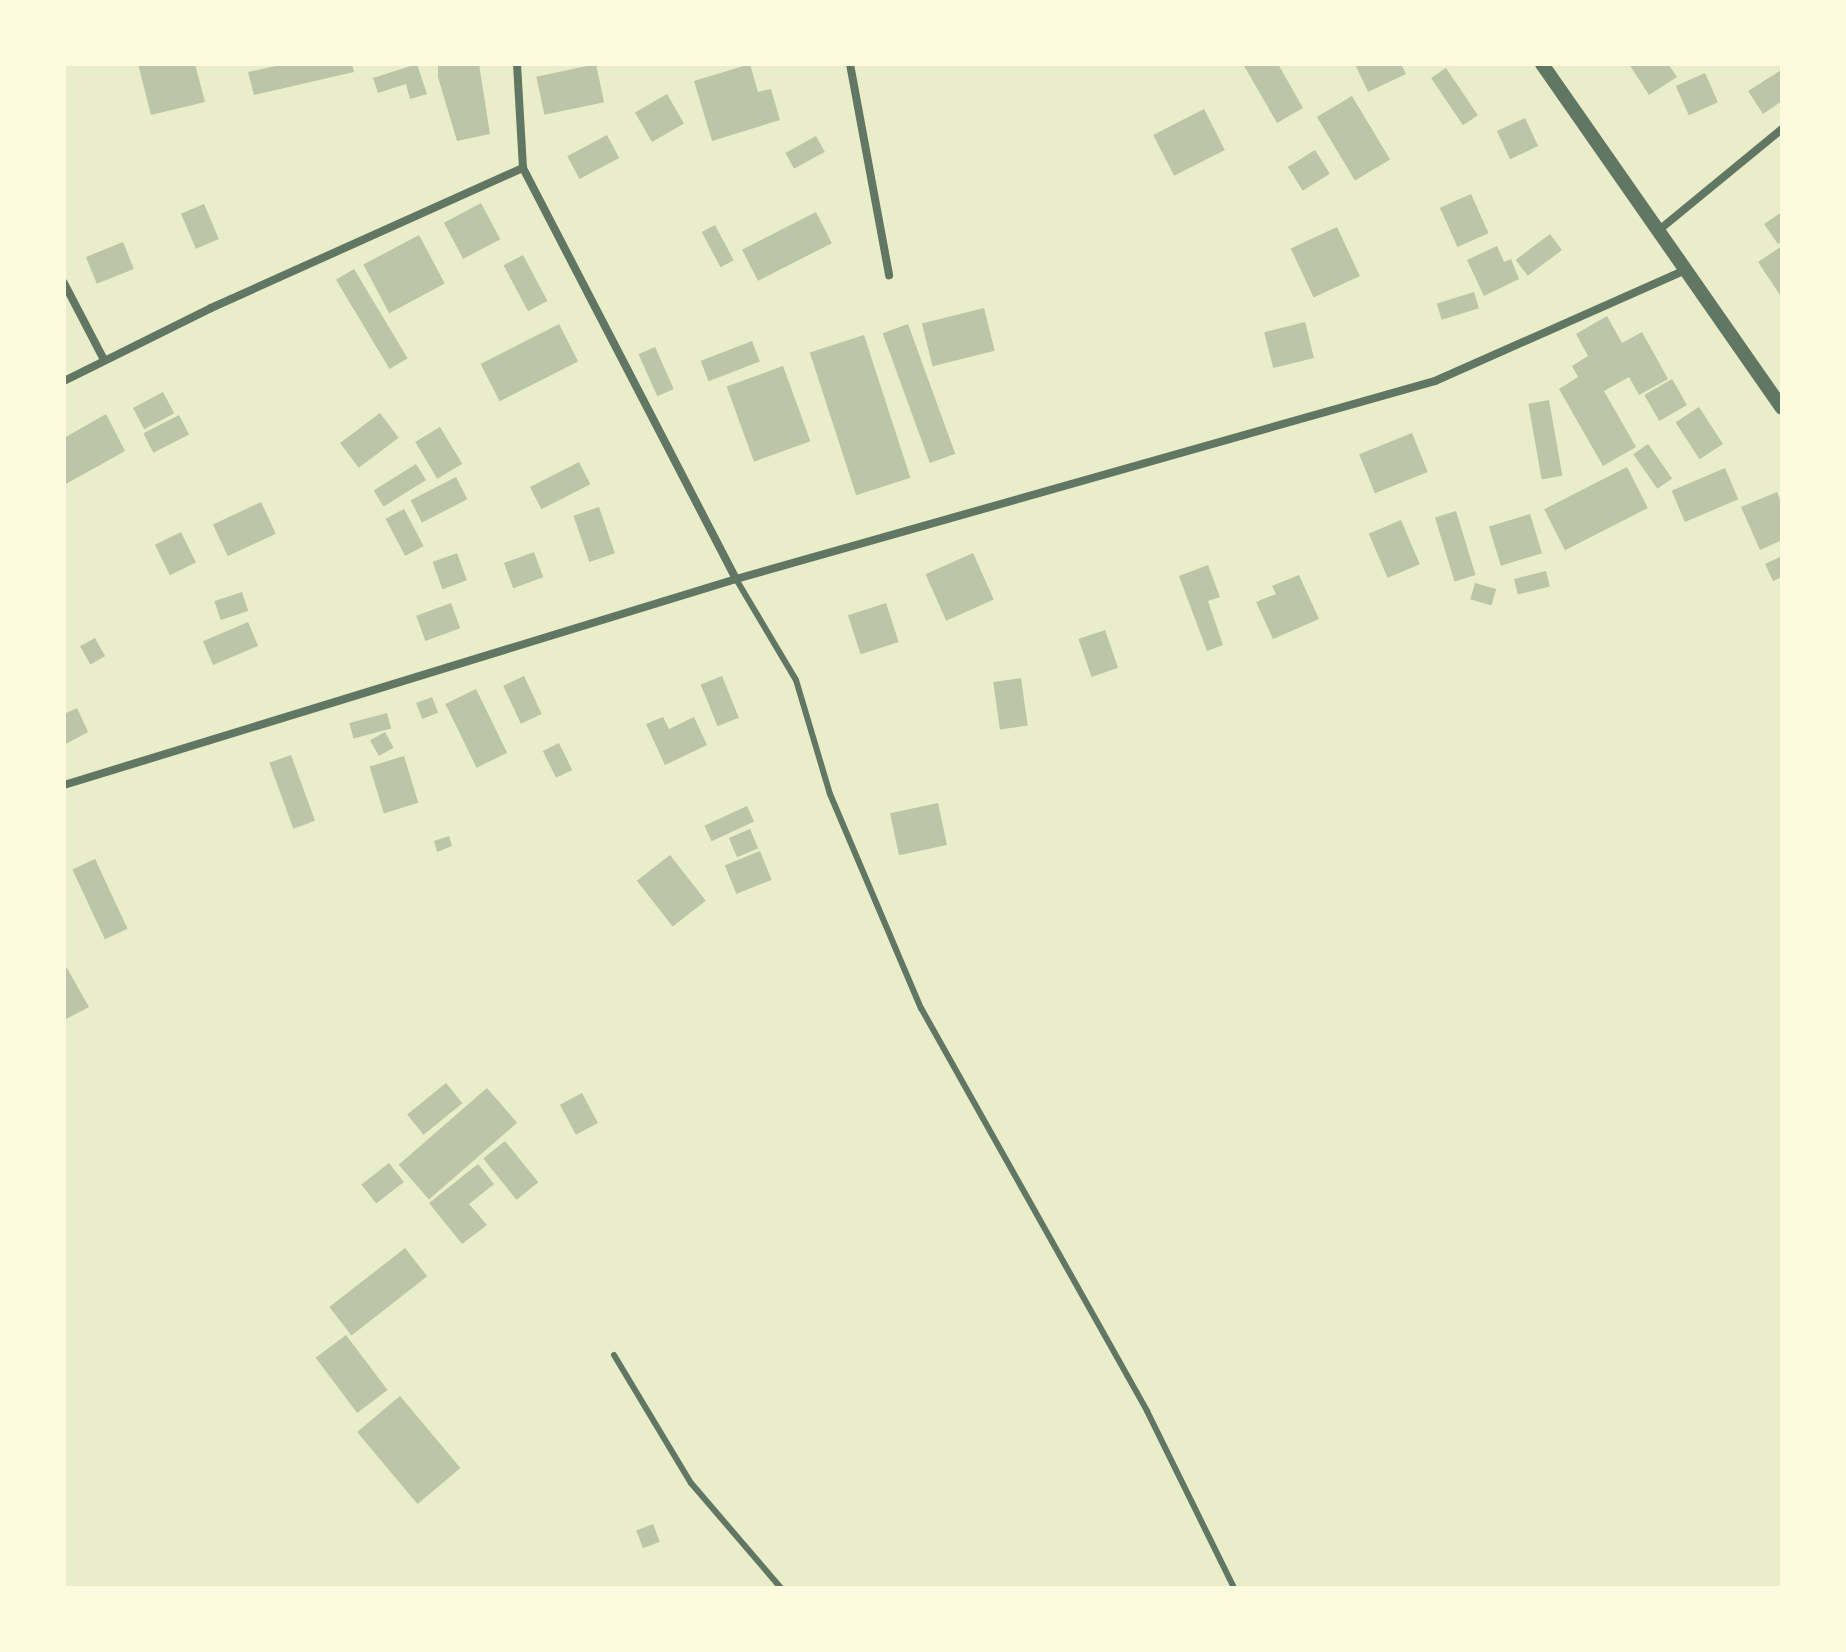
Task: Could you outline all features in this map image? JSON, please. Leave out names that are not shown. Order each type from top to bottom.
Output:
[{"type":"street","points":[[517,64],[523,168],[736,579]]},
{"type":"street","points":[[850,64],[889,275]]},
{"type":"street","points":[[1542,64],[1782,408]]},
{"type":"street","points":[[1659,230],[1782,129]]},
{"type":"street","points":[[64,381],[523,168]]},
{"type":"street","points":[[64,785],[736,579],[1435,381],[1685,270]]},
{"type":"street","points":[[64,283],[104,360]]},
{"type":"lane","points":[[736,579],[796,680],[830,794],[921,1008],[1147,1411],[1234,1588]]},
{"type":"lane","points":[[614,1355],[691,1483],[781,1588]]},
{"type":"building","points":[[138,64],[195,64],[205,102],[151,115]]},
{"type":"building","points":[[285,64],[352,64],[354,72],[254,95],[248,72]]},
{"type":"building","points":[[417,64],[427,94],[410,99],[406,84],[378,93],[373,78]]},
{"type":"building","points":[[438,64],[479,64],[490,134],[457,141],[438,77]]},
{"type":"building","points":[[596,64],[604,102],[544,115],[536,77]]},
{"type":"building","points":[[750,64],[758,92],[771,89],[780,120],[712,141],[694,81]]},
{"type":"building","points":[[1243,64],[1278,64],[1303,108],[1277,123]]},
{"type":"building","points":[[1355,64],[1401,64],[1406,74],[1368,92]]},
{"type":"building","points":[[1629,64],[1668,64],[1677,77],[1649,95]]},
{"type":"building","points":[[1446,68],[1478,115],[1463,125],[1431,78]]},
{"type":"building","points":[[1781,70],[1782,101],[1763,114],[1748,91]]},
{"type":"building","points":[[1705,73],[1718,102],[1689,115],[1676,86]]},
{"type":"building","points":[[667,94],[684,123],[652,142],[635,112]]},
{"type":"building","points":[[1352,96],[1390,159],[1355,181],[1317,117]]},
{"type":"building","points":[[1204,109],[1225,150],[1174,176],[1153,135]]},
{"type":"building","points":[[1525,118],[1538,146],[1510,159],[1497,131]]},
{"type":"building","points":[[607,135],[619,158],[579,179],[567,156]]},
{"type":"building","points":[[816,136],[825,152],[794,169],[785,153]]},
{"type":"building","points":[[1315,150],[1330,174],[1303,191],[1288,167]]},
{"type":"building","points":[[1471,194],[1488,233],[1457,247],[1440,208]]},
{"type":"building","points":[[481,203],[500,239],[463,259],[444,223]]},
{"type":"building","points":[[204,204],[219,239],[196,249],[181,214]]},
{"type":"building","points":[[816,212],[832,243],[758,281],[742,250]]},
{"type":"building","points":[[1782,212],[1782,241],[1778,244],[1764,224]]},
{"type":"building","points":[[715,225],[734,260],[721,267],[702,232]]},
{"type":"building","points":[[1337,227],[1360,276],[1314,297],[1291,249]]},
{"type":"building","points":[[1550,234],[1562,250],[1528,276],[1516,260]]},
{"type":"building","points":[[419,235],[445,284],[389,313],[363,265]]},
{"type":"building","points":[[123,242],[134,269],[97,284],[86,257]]},
{"type":"building","points":[[1497,246],[1504,262],[1511,259],[1519,279],[1484,296],[1467,260]]},
{"type":"building","points":[[1782,246],[1782,298],[1758,262]]},
{"type":"building","points":[[523,255],[547,301],[528,311],[504,265]]},
{"type":"building","points":[[354,269],[408,358],[390,369],[336,280]]},
{"type":"building","points":[[1474,292],[1479,308],[1442,320],[1437,303]]},
{"type":"building","points":[[984,308],[995,351],[933,366],[922,323]]},
{"type":"building","points":[[1607,316],[1622,343],[1642,332],[1668,379],[1639,395],[1629,377],[1604,391],[1636,447],[1603,466],[1559,389],[1578,377],[1572,366],[1588,356],[1576,334]]},
{"type":"building","points":[[1305,322],[1314,358],[1273,368],[1264,332]]},
{"type":"building","points":[[559,324],[578,361],[500,401],[481,364]]},
{"type":"building","points":[[908,324],[955,454],[930,463],[883,333]]},
{"type":"building","points":[[864,335],[910,478],[856,495],[810,353]]},
{"type":"building","points":[[752,341],[760,362],[709,381],[701,361]]},
{"type":"building","points":[[655,347],[674,389],[657,396],[639,354]]},
{"type":"building","points":[[783,366],[810,441],[754,462],[727,387]]},
{"type":"building","points":[[1672,379],[1687,405],[1659,421],[1644,395]]},
{"type":"building","points":[[163,392],[174,413],[144,429],[133,408]]},
{"type":"building","points":[[1549,400],[1562,476],[1542,479],[1528,404]]},
{"type":"building","points":[[1699,407],[1723,444],[1699,459],[1676,422]]},
{"type":"building","points":[[380,413],[399,438],[359,468],[340,443]]},
{"type":"building","points":[[106,414],[125,451],[66,484],[64,438]]},
{"type":"building","points":[[179,415],[189,435],[153,453],[143,433]]},
{"type":"building","points":[[440,427],[462,464],[437,479],[415,442]]},
{"type":"building","points":[[1412,433],[1428,472],[1375,493],[1359,454]]},
{"type":"building","points":[[1648,444],[1672,478],[1657,489],[1633,454]]},
{"type":"building","points":[[579,462],[590,484],[541,509],[530,487]]},
{"type":"building","points":[[416,464],[426,480],[384,507],[374,490]]},
{"type":"building","points":[[1627,467],[1648,508],[1565,550],[1544,509]]},
{"type":"building","points":[[1725,468],[1738,499],[1685,522],[1672,491]]},
{"type":"building","points":[[456,477],[467,499],[422,522],[411,500]]},
{"type":"building","points":[[1777,492],[1782,504],[1782,540],[1760,550],[1741,507]]},
{"type":"building","points":[[261,502],[276,534],[228,556],[213,524]]},
{"type":"building","points":[[599,507],[615,553],[589,562],[573,516]]},
{"type":"building","points":[[404,509],[424,546],[405,556],[385,519]]},
{"type":"building","points":[[1456,511],[1476,575],[1455,582],[1435,517]]},
{"type":"building","points":[[1530,514],[1542,553],[1501,566],[1489,527]]},
{"type":"building","points":[[1401,520],[1420,564],[1388,578],[1369,534]]},
{"type":"building","points":[[181,532],[196,563],[170,575],[155,545]]},
{"type":"building","points":[[534,552],[543,577],[513,588],[504,563]]},
{"type":"building","points":[[457,553],[467,580],[442,589],[433,562]]},
{"type":"building","points":[[973,553],[994,600],[946,621],[925,574]]},
{"type":"building","points":[[1782,556],[1782,577],[1773,581],[1765,564]]},
{"type":"building","points":[[1208,565],[1220,597],[1208,601],[1223,645],[1207,651],[1179,576]]},
{"type":"building","points":[[1546,571],[1550,587],[1518,595],[1514,579]]},
{"type":"building","points":[[1299,575],[1319,619],[1273,639],[1256,602],[1276,594],[1272,586]]},
{"type":"building","points":[[1475,583],[1496,589],[1491,605],[1470,599]]},
{"type":"building","points":[[242,592],[248,611],[221,620],[214,601]]},
{"type":"building","points":[[451,603],[460,628],[425,641],[416,616]]},
{"type":"building","points":[[886,603],[899,642],[861,654],[848,615]]},
{"type":"building","points":[[248,622],[258,646],[213,665],[203,641]]},
{"type":"building","points":[[1105,630],[1118,668],[1092,677],[1079,639]]},
{"type":"building","points":[[95,638],[105,656],[90,665],[80,646]]},
{"type":"building","points":[[524,676],[542,714],[521,724],[503,686]]},
{"type":"building","points":[[722,676],[739,718],[718,726],[701,685]]},
{"type":"building","points":[[1021,678],[1028,726],[1000,729],[993,682]]},
{"type":"building","points":[[476,689],[507,753],[477,768],[445,704]]},
{"type":"building","points":[[432,697],[438,713],[422,719],[416,703]]},
{"type":"building","points":[[77,708],[88,732],[64,745],[64,714]]},
{"type":"building","points":[[387,713],[391,728],[353,739],[349,723]]},
{"type":"building","points":[[663,717],[669,729],[694,717],[707,745],[665,765],[646,724]]},
{"type":"building","points":[[385,732],[394,748],[379,756],[370,740]]},
{"type":"building","points":[[559,743],[572,770],[556,778],[543,751]]},
{"type":"building","points":[[291,755],[315,821],[293,829],[269,763]]},
{"type":"building","points":[[404,756],[418,803],[384,813],[370,767]]},
{"type":"building","points":[[938,803],[947,845],[899,855],[890,813]]},
{"type":"building","points":[[747,806],[754,821],[712,841],[704,826]]},
{"type":"building","points":[[750,829],[758,848],[737,857],[729,838]]},
{"type":"building","points":[[449,836],[452,846],[437,852],[434,841]]},
{"type":"building","points":[[760,851],[772,880],[736,894],[725,865]]},
{"type":"building","points":[[670,855],[706,901],[673,927],[637,881]]},
{"type":"building","points":[[95,859],[128,929],[105,939],[72,870]]},
{"type":"building","points":[[64,963],[89,1007],[64,1020]]},
{"type":"building","points":[[446,1083],[462,1103],[424,1135],[407,1114]]},
{"type":"building","points":[[487,1088],[517,1123],[429,1199],[399,1165]]},
{"type":"building","points":[[582,1093],[598,1123],[576,1135],[560,1105]]},
{"type":"building","points":[[505,1141],[538,1182],[517,1200],[483,1159]]},
{"type":"building","points":[[389,1163],[404,1182],[376,1203],[361,1185]]},
{"type":"building","points":[[478,1164],[494,1184],[469,1204],[487,1225],[462,1244],[429,1203]]},
{"type":"building","points":[[405,1248],[427,1276],[352,1335],[329,1307]]},
{"type":"building","points":[[346,1335],[388,1390],[357,1413],[316,1358]]},
{"type":"building","points":[[400,1396],[460,1468],[418,1504],[357,1432]]},
{"type":"building","points":[[653,1524],[660,1542],[643,1548],[636,1530]]}]
